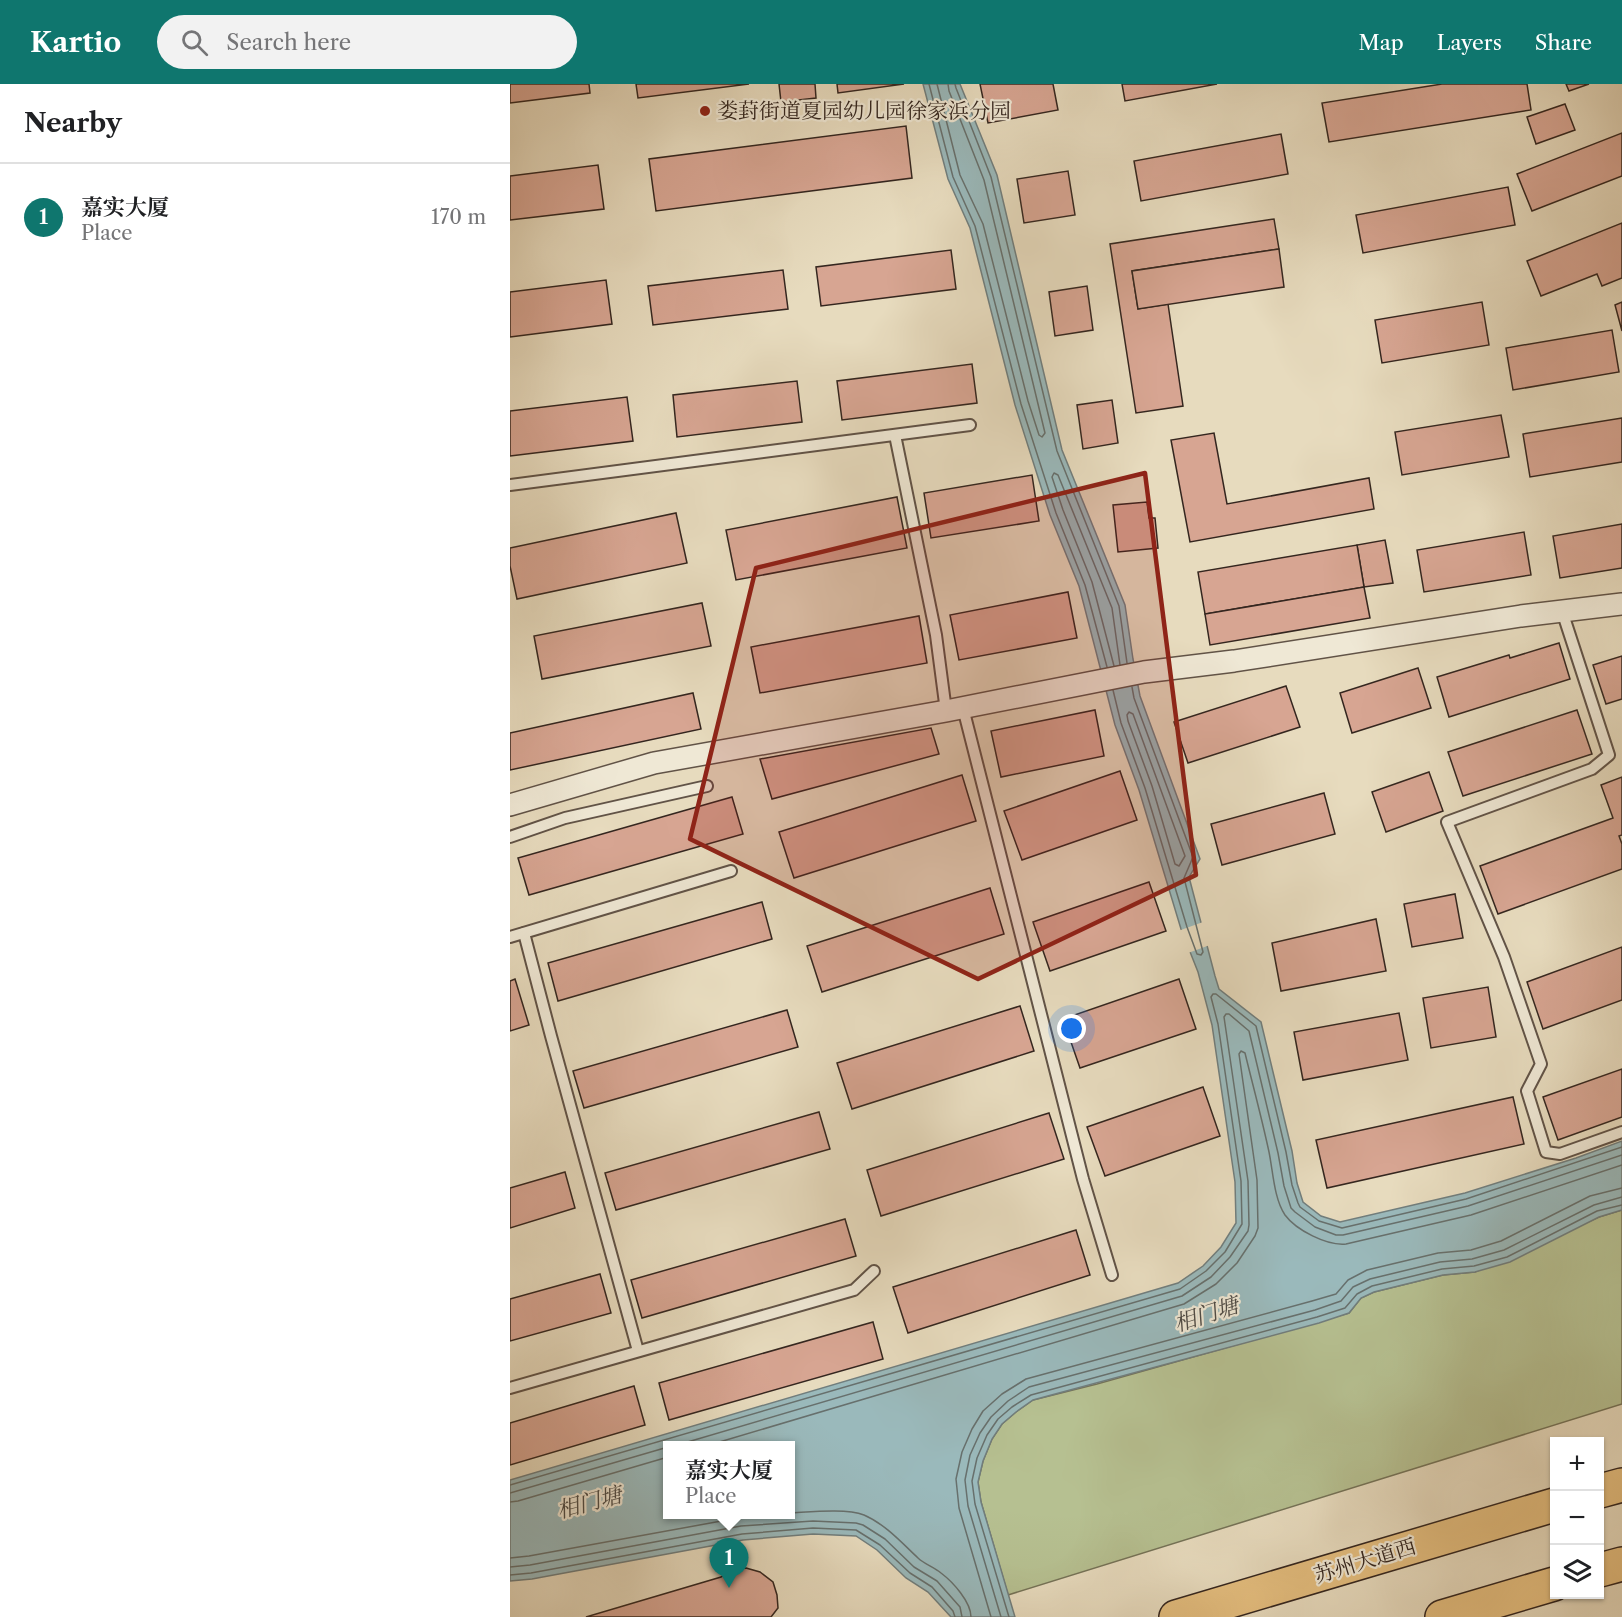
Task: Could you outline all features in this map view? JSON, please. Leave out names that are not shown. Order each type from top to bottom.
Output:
[{"type":"main road","points":[[1604,1490],[1622,1485]]},
{"type":"main road","name":"苏州大道西","points":[[1176,1617],[1550,1506]]},
{"type":"main road","points":[[1604,1569],[1622,1564]]},
{"type":"main road","points":[[1442,1617],[1550,1585]]},
{"type":"street","points":[[510,805],[654,763],[954,710],[1144,672],[1234,661],[1521,616],[1622,604]]},
{"type":"lane","points":[[510,485],[970,425]]},
{"type":"lane","points":[[895,435],[936,635],[954,710],[1083,1179],[1112,1275]]},
{"type":"lane","points":[[1562,611],[1609,754],[1592,769],[1447,822],[1504,957],[1541,1064],[1527,1091],[1546,1152],[1560,1154],[1622,1132]]},
{"type":"lane","points":[[510,837],[565,818],[707,786]]},
{"type":"lane","points":[[510,937],[731,871]]},
{"type":"lane","points":[[524,933],[638,1351]]},
{"type":"lane","points":[[510,1388],[854,1290],[874,1271]]},
{"type":"highlighted area","points":[[1145,473],[1196,875],[978,979],[690,839],[756,568]]},
{"type":"green space","points":[[1622,1210],[1622,1404],[1008,1595],[981,1502],[978,1482],[992,1439],[1002,1424],[1033,1400],[1349,1313],[1361,1298],[1374,1292],[1443,1275],[1475,1272],[1599,1217]]},
{"type":"water","name":"相门塘","points":[[923,84],[960,84],[997,175],[1062,450],[1125,605],[1140,696],[1200,859],[1189,877],[1215,976],[1219,989],[1261,1022],[1303,1202],[1321,1216],[1340,1222],[1465,1193],[1622,1141],[1622,1210],[1599,1217],[1510,1262],[1475,1272],[1443,1275],[1374,1292],[1361,1298],[1349,1313],[1319,1323],[1033,1400],[1002,1424],[992,1439],[978,1482],[981,1502],[1015,1617],[951,1617],[928,1592],[906,1578],[877,1550],[856,1536],[813,1534],[743,1540],[532,1579],[510,1581],[510,1480],[1178,1283],[1203,1266],[1221,1247],[1236,1223],[1235,1182],[1212,1025],[1198,972],[1181,929],[1139,790],[1115,725],[1079,586],[1050,515],[1015,405],[970,228],[948,179]]},
{"type":"pier","points":[[1203,922],[1210,945],[1188,953],[1178,931]]},
{"type":"building","points":[[510,84],[589,84],[590,93],[510,103]]},
{"type":"building","points":[[636,84],[749,84],[638,98]]},
{"type":"building","points":[[779,84],[815,84],[816,98],[781,102]]},
{"type":"building","points":[[837,84],[904,84],[838,93]]},
{"type":"building","points":[[980,84],[1053,84],[1058,110],[988,123]]},
{"type":"building","points":[[1122,84],[1217,84],[1125,101]]},
{"type":"building","points":[[1442,84],[1527,84],[1531,110],[1329,142],[1322,103]]},
{"type":"building","points":[[1566,84],[1589,84],[1569,91]]},
{"type":"building","points":[[1565,104],[1575,130],[1536,144],[1527,117]]},
{"type":"building","points":[[906,126],[912,178],[656,211],[649,159]]},
{"type":"building","points":[[1622,133],[1622,176],[1532,211],[1517,174]]},
{"type":"building","points":[[1281,134],[1288,174],[1141,201],[1134,161]]},
{"type":"building","points":[[598,165],[604,209],[510,220],[510,176]]},
{"type":"building","points":[[1068,171],[1075,215],[1024,223],[1017,179]]},
{"type":"building","points":[[1508,187],[1515,225],[1363,253],[1356,215]]},
{"type":"building","points":[[1274,219],[1279,249],[1132,271],[1138,309],[1168,304],[1183,406],[1136,413],[1110,244]]},
{"type":"building","points":[[1622,223],[1622,278],[1602,286],[1597,274],[1541,296],[1527,261]]},
{"type":"building","points":[[1279,249],[1284,287],[1138,309],[1132,271]]},
{"type":"building","points":[[951,250],[956,289],[821,306],[816,267]]},
{"type":"building","points":[[783,270],[788,309],[653,325],[648,286]]},
{"type":"building","points":[[606,280],[612,324],[510,337],[510,292]]},
{"type":"building","points":[[1087,286],[1093,330],[1055,336],[1049,292]]},
{"type":"building","points":[[1482,302],[1489,345],[1382,363],[1375,320]]},
{"type":"building","points":[[1622,302],[1622,331],[1615,305]]},
{"type":"building","points":[[1612,330],[1619,372],[1513,390],[1506,348]]},
{"type":"building","points":[[972,364],[977,403],[842,420],[837,381]]},
{"type":"building","points":[[797,381],[802,422],[677,437],[673,395]]},
{"type":"building","points":[[627,397],[633,441],[510,456],[510,411]]},
{"type":"building","points":[[1112,400],[1118,443],[1083,449],[1077,405]]},
{"type":"building","points":[[1501,415],[1509,457],[1402,475],[1395,432]]},
{"type":"building","points":[[1622,418],[1622,462],[1530,477],[1523,434]]},
{"type":"building","points":[[1214,433],[1227,504],[1369,478],[1374,509],[1190,542],[1171,440]]},
{"type":"building","points":[[1032,475],[1039,521],[931,538],[924,493]]},
{"type":"building","points":[[897,497],[907,548],[736,580],[726,530]]},
{"type":"building","points":[[1147,502],[1149,518],[1155,518],[1158,548],[1118,552],[1113,505]]},
{"type":"building","points":[[676,513],[687,563],[517,599],[510,566],[510,548]]},
{"type":"building","points":[[1622,524],[1622,568],[1560,578],[1553,536]]},
{"type":"building","points":[[1524,532],[1531,575],[1424,592],[1417,550]]},
{"type":"building","points":[[1385,540],[1393,583],[1364,587],[1357,545]]},
{"type":"building","points":[[1357,545],[1364,587],[1205,614],[1198,572]]},
{"type":"building","points":[[1364,587],[1370,618],[1210,645],[1205,614]]},
{"type":"building","points":[[1068,592],[1077,638],[959,660],[950,615]]},
{"type":"building","points":[[702,603],[711,646],[542,679],[534,636]]},
{"type":"building","points":[[919,616],[927,663],[760,693],[751,647]]},
{"type":"building","points":[[1559,643],[1570,679],[1449,717],[1437,677],[1509,655],[1510,658]]},
{"type":"building","points":[[1622,656],[1622,699],[1606,704],[1593,665]]},
{"type":"building","points":[[1418,668],[1431,708],[1352,733],[1340,693]]},
{"type":"building","points":[[1286,686],[1300,727],[1188,763],[1174,722]]},
{"type":"building","points":[[693,693],[701,729],[510,770],[510,733]]},
{"type":"building","points":[[1095,710],[1104,756],[1001,777],[991,731]]},
{"type":"building","points":[[1577,710],[1592,754],[1463,796],[1448,752]]},
{"type":"building","points":[[931,728],[939,754],[772,799],[760,759]]},
{"type":"building","points":[[1120,771],[1137,820],[1022,860],[1004,811]]},
{"type":"building","points":[[1429,772],[1443,811],[1386,832],[1372,792]]},
{"type":"building","points":[[962,775],[976,821],[794,878],[779,832]]},
{"type":"building","points":[[1622,777],[1622,835],[1619,836],[1622,844],[1622,869],[1498,914],[1480,866],[1613,818],[1601,785]]},
{"type":"building","points":[[1324,793],[1335,834],[1222,865],[1211,824]]},
{"type":"building","points":[[732,797],[743,834],[529,895],[518,858]]},
{"type":"building","points":[[1149,882],[1166,931],[1050,971],[1033,922]]},
{"type":"building","points":[[990,888],[1004,934],[822,992],[807,946]]},
{"type":"building","points":[[1455,894],[1463,938],[1412,947],[1404,904]]},
{"type":"building","points":[[762,902],[772,939],[558,1001],[548,963]]},
{"type":"building","points":[[1376,919],[1386,971],[1281,991],[1272,943]]},
{"type":"building","points":[[1622,947],[1622,1000],[1543,1029],[1527,982]]},
{"type":"building","points":[[515,979],[529,1025],[510,1031],[510,981]]},
{"type":"building","points":[[1179,979],[1196,1029],[1080,1068],[1063,1019]]},
{"type":"building","points":[[1488,987],[1496,1037],[1431,1048],[1423,998]]},
{"type":"building","points":[[1020,1006],[1034,1051],[852,1109],[837,1063]]},
{"type":"building","points":[[787,1010],[798,1047],[584,1108],[573,1071]]},
{"type":"building","points":[[1399,1013],[1408,1060],[1303,1080],[1294,1032]]},
{"type":"building","points":[[1622,1069],[1622,1117],[1558,1140],[1543,1097]]},
{"type":"building","points":[[1203,1087],[1220,1136],[1105,1176],[1087,1127]]},
{"type":"building","points":[[1513,1097],[1524,1144],[1327,1188],[1316,1140]]},
{"type":"building","points":[[819,1112],[830,1149],[616,1210],[605,1173]]},
{"type":"building","points":[[1049,1113],[1064,1159],[881,1216],[867,1170]]},
{"type":"building","points":[[565,1172],[575,1208],[510,1228],[510,1188]]},
{"type":"building","points":[[845,1219],[856,1256],[642,1318],[631,1280]]},
{"type":"building","points":[[1076,1230],[1090,1275],[908,1333],[893,1287]]},
{"type":"building","points":[[600,1274],[611,1313],[510,1341],[510,1299]]},
{"type":"building","points":[[873,1322],[883,1359],[669,1420],[659,1383]]},
{"type":"building","points":[[634,1386],[645,1425],[510,1465],[510,1423]]},
{"type":"building","points":[[746,1568],[760,1572],[773,1582],[778,1608],[771,1617],[586,1617],[721,1577],[731,1570]]},
{"type":"place","name":"娄葑街道夏园幼儿园徐家浜分园","points":[[705,111]]},
{"type":"place","name":"嘉实大厦","points":[[729,1588]]}]
